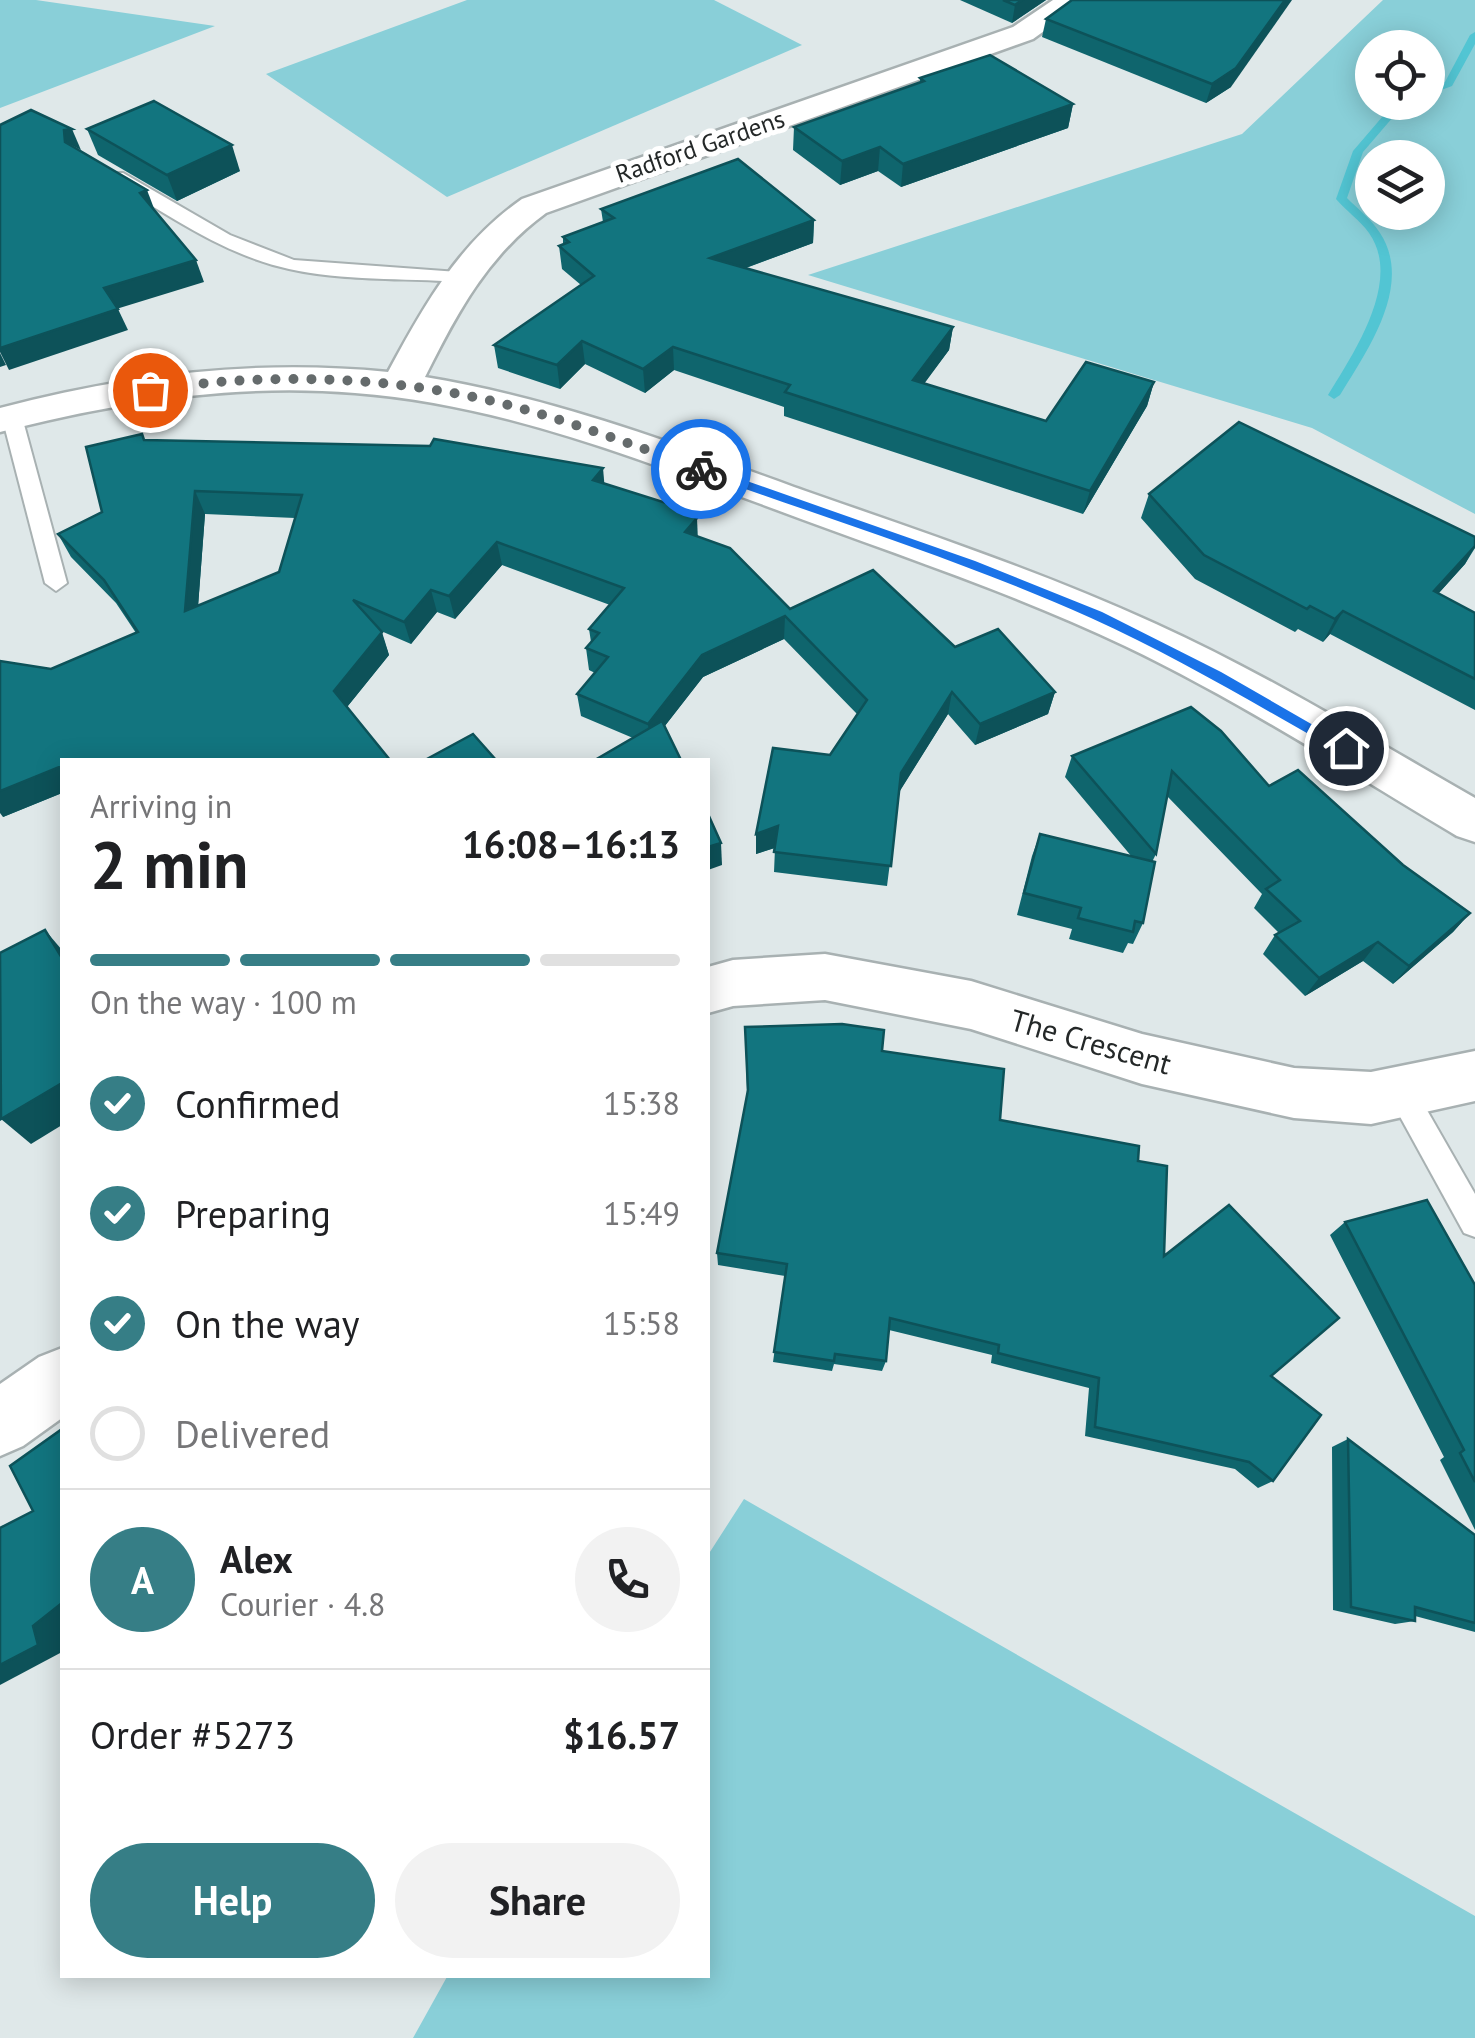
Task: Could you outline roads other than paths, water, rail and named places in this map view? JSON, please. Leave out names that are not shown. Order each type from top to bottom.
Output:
[{"type":"street","name":"Radford Gardens","points":[[402,385],[458,278],[516,218],[559,194],[1023,33],[1073,0]]},
{"type":"street","points":[[6,419],[122,394],[208,382],[281,378],[402,385],[470,396],[553,418],[971,564],[1097,615],[1216,676],[1475,822]]},
{"type":"street","name":"The Crescent","points":[[710,989],[733,982],[825,977],[971,1005],[1142,1059],[1294,1093],[1371,1098],[1475,1076]]},
{"type":"street","points":[[0,1423],[60,1381]]},
{"type":"lane","points":[[99,166],[246,252],[293,265],[458,278]]},
{"type":"lane","points":[[6,419],[56,583]]},
{"type":"lane","points":[[1402,1093],[1475,1223]]},
{"type":"waterway","points":[[1445,86],[1475,35]]},
{"type":"waterway","points":[[1334,395],[1366,339],[1383,294],[1384,252],[1375,233],[1341,199],[1358,151],[1385,120]]}]
